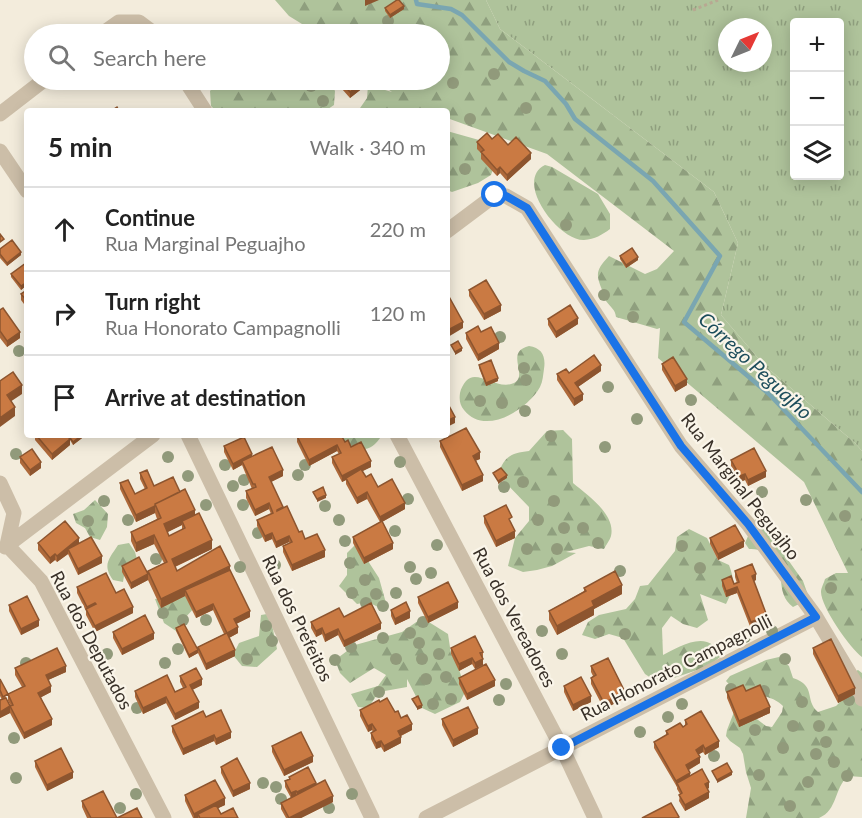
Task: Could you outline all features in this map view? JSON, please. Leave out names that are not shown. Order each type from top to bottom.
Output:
[{"type":"street","points":[[116,24],[119,22],[142,24]]},
{"type":"street","points":[[0,114],[31,90]]},
{"type":"street","points":[[191,90],[203,108]]},
{"type":"street","points":[[0,151],[24,187]]},
{"type":"street","name":"Rua Marginal Peguajho","points":[[450,229],[495,195],[506,196],[527,208],[681,446],[748,524],[816,617],[859,689],[862,699]]},
{"type":"street","points":[[4,548],[149,438]]},
{"type":"street","name":"Rua dos Prefeitos","points":[[189,438],[372,818]]},
{"type":"street","name":"Rua dos Vereadores","points":[[400,438],[562,748],[595,818]]},
{"type":"street","points":[[0,483],[14,513],[4,548]]},
{"type":"street","name":"Rua dos Deputados","points":[[4,548],[41,581],[164,818]]},
{"type":"street","name":"Rua Honorato Campagnolli","points":[[426,818],[816,617]]},
{"type":"path","points":[[693,10],[718,0]]},
{"type":"green space","points":[[275,0],[486,0],[500,29],[714,192],[738,243],[721,315],[764,365],[862,451],[862,657],[837,627],[822,599],[821,590],[825,579],[836,573],[848,573],[804,482],[658,358],[660,328],[616,317],[614,310],[606,301],[598,272],[609,256],[645,274],[657,269],[674,251],[547,154],[450,119],[450,108],[360,108],[367,98],[368,90],[392,92],[389,90],[450,90],[450,24],[302,24],[289,16]]},
{"type":"green space","points":[[486,0],[862,0],[862,451],[764,365],[721,315],[738,243],[714,192],[500,29]]},
{"type":"green space","points":[[210,91],[335,91],[334,105],[330,108],[213,108]]},
{"type":"green space","points":[[450,132],[479,140],[490,148],[496,161],[491,175],[478,183],[450,191]]},
{"type":"green space","points":[[545,165],[598,194],[610,214],[610,229],[592,239],[584,240],[574,238],[552,221],[543,209],[534,184],[536,173]]},
{"type":"green space","points":[[529,346],[540,351],[544,357],[544,364],[540,387],[526,404],[505,417],[494,420],[483,421],[473,418],[464,410],[460,396],[466,381],[476,377],[501,384],[514,383],[519,375],[518,353]]},
{"type":"green space","points":[[563,430],[572,439],[573,483],[605,513],[609,520],[611,536],[604,549],[589,546],[566,552],[576,553],[552,566],[523,572],[508,566],[515,538],[529,521],[529,507],[498,475],[505,460],[509,457],[529,451],[547,431]]},
{"type":"green space","points":[[337,438],[380,438],[371,447],[365,449],[346,444]]},
{"type":"green space","points":[[95,500],[108,514],[107,527],[100,540],[90,537],[85,528],[76,523],[73,514],[84,510]]},
{"type":"green space","points":[[756,518],[774,533],[779,547],[803,581],[808,595],[805,601],[793,607],[783,594],[782,565],[763,551],[749,549],[745,543]]},
{"type":"green space","points":[[689,529],[707,538],[718,560],[729,565],[733,580],[732,589],[726,604],[700,594],[708,620],[697,628],[683,624],[671,616],[662,628],[663,655],[687,644],[701,641],[713,645],[720,657],[709,666],[657,682],[645,674],[623,638],[609,634],[595,639],[582,635],[588,622],[599,615],[626,609],[635,599],[640,586],[648,585],[675,551],[677,537]]},
{"type":"green space","points":[[129,543],[138,563],[125,570],[123,582],[113,580],[108,570],[108,562],[118,545]]},
{"type":"green space","points":[[355,545],[359,547],[379,578],[386,603],[382,609],[368,602],[357,604],[339,586],[347,575],[347,553]]},
{"type":"green space","points":[[189,595],[197,605],[176,631],[164,623],[155,599]]},
{"type":"green space","points":[[267,614],[271,620],[277,649],[257,667],[242,666],[233,655],[239,643],[259,636],[261,615]]},
{"type":"green space","points":[[425,616],[424,619],[448,634],[451,654],[466,690],[460,702],[435,714],[422,708],[407,679],[407,687],[379,692],[368,708],[358,707],[351,694],[378,686],[386,675],[374,668],[350,683],[340,673],[335,660],[355,645],[402,632]]},
{"type":"green space","points":[[779,657],[789,666],[793,678],[808,689],[812,703],[818,712],[836,706],[841,701],[852,673],[858,670],[862,673],[862,777],[848,776],[840,786],[830,810],[819,818],[746,818],[751,788],[743,754],[740,748],[726,736],[727,730],[734,712],[745,710],[766,726],[772,727],[782,712],[783,706],[777,701],[731,686],[726,681],[730,676],[766,660]]},
{"type":"building","points":[[397,0],[404,6],[390,15],[385,8]]},
{"type":"building","points":[[487,133],[492,139],[498,134],[508,145],[516,137],[531,153],[507,175],[500,167],[497,170],[481,152],[484,150],[477,142]]},
{"type":"building","points":[[12,240],[21,252],[7,263],[0,254],[0,249]]},
{"type":"building","points":[[632,248],[638,257],[626,265],[620,256]]},
{"type":"building","points":[[24,264],[24,284],[21,286],[11,274]]},
{"type":"building","points":[[486,280],[501,305],[484,314],[469,290]]},
{"type":"building","points":[[450,298],[463,322],[450,329]]},
{"type":"building","points":[[570,305],[578,318],[556,332],[548,319]]},
{"type":"building","points":[[3,308],[20,332],[7,341],[0,331],[0,310]]},
{"type":"building","points":[[478,326],[481,332],[491,327],[499,343],[478,355],[466,333]]},
{"type":"building","points":[[458,341],[462,348],[455,352],[451,345]]},
{"type":"building","points":[[594,355],[601,365],[575,383],[583,394],[574,399],[557,374],[566,369],[569,373]]},
{"type":"building","points":[[673,357],[687,379],[675,386],[662,364]]},
{"type":"building","points":[[491,360],[498,378],[486,383],[479,365]]},
{"type":"building","points":[[13,372],[22,385],[7,395],[15,407],[0,418],[0,381]]},
{"type":"building","points":[[450,408],[455,417],[450,420]]},
{"type":"building","points":[[466,428],[480,452],[473,456],[483,475],[462,485],[440,441]]},
{"type":"building","points":[[39,438],[70,439],[52,454]]},
{"type":"building","points":[[244,438],[252,454],[233,464],[224,446]]},
{"type":"building","points":[[298,438],[343,438],[345,442],[348,440],[351,447],[361,442],[371,461],[342,476],[332,457],[341,453],[337,445],[309,460]]},
{"type":"building","points":[[272,447],[283,470],[269,477],[283,507],[277,511],[287,506],[299,532],[302,531],[305,539],[317,534],[325,550],[292,565],[283,546],[292,542],[289,536],[276,542],[272,533],[265,536],[257,520],[273,513],[269,503],[255,510],[246,491],[256,487],[242,461]]},
{"type":"building","points":[[754,448],[766,471],[748,480],[745,474],[740,476],[731,460]]},
{"type":"building","points":[[32,449],[41,462],[30,470],[20,457]]},
{"type":"building","points":[[501,468],[507,475],[498,481],[493,473]]},
{"type":"building","points":[[361,469],[366,477],[371,474],[378,487],[392,479],[405,503],[380,517],[367,492],[357,498],[346,478]]},
{"type":"building","points":[[147,470],[154,486],[173,477],[180,492],[136,515],[120,483],[128,480],[135,494],[147,488],[140,473]]},
{"type":"building","points":[[323,487],[326,495],[317,499],[313,492]]},
{"type":"building","points":[[185,489],[195,510],[164,524],[169,536],[185,528],[182,521],[199,513],[212,540],[172,559],[177,571],[220,546],[230,566],[161,599],[148,571],[167,562],[154,535],[136,543],[131,532],[161,518],[155,504]]},
{"type":"building","points":[[506,505],[515,531],[496,541],[484,516]]},
{"type":"building","points":[[65,521],[79,538],[57,556],[55,554],[50,558],[38,543]]},
{"type":"building","points":[[382,521],[393,543],[364,558],[353,537]]},
{"type":"building","points":[[735,525],[744,541],[718,554],[710,538]]},
{"type":"building","points":[[91,537],[102,556],[78,569],[68,549]]},
{"type":"building","points":[[139,557],[148,574],[131,583],[122,566]]},
{"type":"building","points":[[752,564],[756,574],[752,576],[767,616],[751,622],[737,587],[726,591],[722,580],[731,576],[734,584],[739,582],[735,571]]},
{"type":"building","points":[[230,570],[250,611],[234,619],[238,627],[227,633],[213,604],[196,612],[185,590]]},
{"type":"building","points":[[615,571],[622,585],[592,601],[594,606],[557,626],[549,611],[586,591],[584,588]]},
{"type":"building","points":[[106,573],[116,593],[124,589],[133,607],[95,626],[86,609],[96,604],[87,607],[77,587]]},
{"type":"building","points":[[448,582],[458,602],[428,617],[418,597]]},
{"type":"building","points":[[27,596],[39,620],[21,629],[9,605]]},
{"type":"building","points":[[406,602],[410,611],[395,619],[391,610]]},
{"type":"building","points":[[371,603],[381,623],[344,641],[338,629],[325,635],[322,628],[316,631],[311,622],[339,608],[344,617]]},
{"type":"building","points":[[145,615],[154,633],[122,649],[113,632]]},
{"type":"building","points":[[184,624],[198,650],[189,655],[176,628]]},
{"type":"building","points":[[227,633],[235,650],[206,664],[198,647]]},
{"type":"building","points":[[475,636],[483,652],[480,653],[483,659],[475,663],[472,658],[459,664],[451,648]]},
{"type":"building","points":[[831,639],[855,688],[838,696],[813,648]]},
{"type":"building","points":[[57,648],[66,666],[46,675],[51,686],[38,693],[52,719],[24,733],[10,706],[13,705],[8,694],[25,686],[15,668]]},
{"type":"building","points":[[608,658],[625,692],[604,703],[591,678],[596,675],[591,666]]},
{"type":"building","points":[[486,664],[495,680],[467,694],[459,678]]},
{"type":"building","points":[[196,668],[202,679],[190,685],[199,702],[175,714],[166,697],[143,708],[135,691],[167,675],[175,692],[186,687],[180,676]]},
{"type":"building","points":[[581,677],[591,696],[573,705],[564,686]]},
{"type":"building","points":[[0,679],[8,694],[3,697],[0,690]]},
{"type":"building","points":[[743,685],[746,691],[760,685],[770,707],[739,721],[727,692]]},
{"type":"building","points":[[418,696],[422,705],[417,707],[412,699]]},
{"type":"building","points":[[6,698],[10,706],[0,712],[0,700]]},
{"type":"building","points":[[387,698],[395,712],[398,711],[401,718],[407,715],[412,724],[398,731],[401,737],[384,746],[381,741],[376,743],[371,733],[376,730],[372,724],[368,726],[360,710]]},
{"type":"building","points":[[468,707],[478,728],[453,740],[442,719]]},
{"type":"building","points":[[221,710],[231,732],[216,739],[214,735],[183,749],[172,726],[203,711],[206,717]]},
{"type":"building","points":[[701,711],[719,741],[705,749],[703,745],[696,750],[700,757],[686,765],[690,773],[676,781],[654,742],[668,734],[666,731],[680,723],[683,727],[687,724],[685,720]]},
{"type":"building","points":[[301,732],[313,756],[284,770],[272,746]]},
{"type":"building","points":[[61,748],[73,772],[47,785],[35,761]]},
{"type":"building","points":[[237,758],[250,783],[233,791],[221,767]]},
{"type":"building","points":[[727,763],[732,772],[717,780],[712,771]]},
{"type":"building","points":[[308,767],[316,783],[291,793],[285,781]]},
{"type":"building","points":[[702,769],[709,782],[705,784],[709,792],[685,805],[679,795],[682,793],[677,783]]},
{"type":"building","points":[[215,780],[225,798],[194,814],[185,795]]},
{"type":"building","points":[[325,780],[333,796],[289,818],[281,803]]},
{"type":"building","points":[[103,791],[117,818],[91,818],[82,801]]},
{"type":"building","points":[[671,803],[679,817],[642,818]]},
{"type":"building","points":[[216,805],[221,814],[233,808],[238,818],[200,818],[198,814]]},
{"type":"building","points":[[137,808],[142,818],[117,818]]},
{"type":"waterway","name":"Córrego Peguajho","points":[[416,0],[417,4],[451,9],[462,15],[509,62],[545,81],[566,104],[575,119],[653,181],[720,256],[684,322],[769,394],[862,492]]},
{"type":"route","points":[[495,195],[506,196],[527,208],[681,446],[748,524],[816,617],[562,748]]}]
